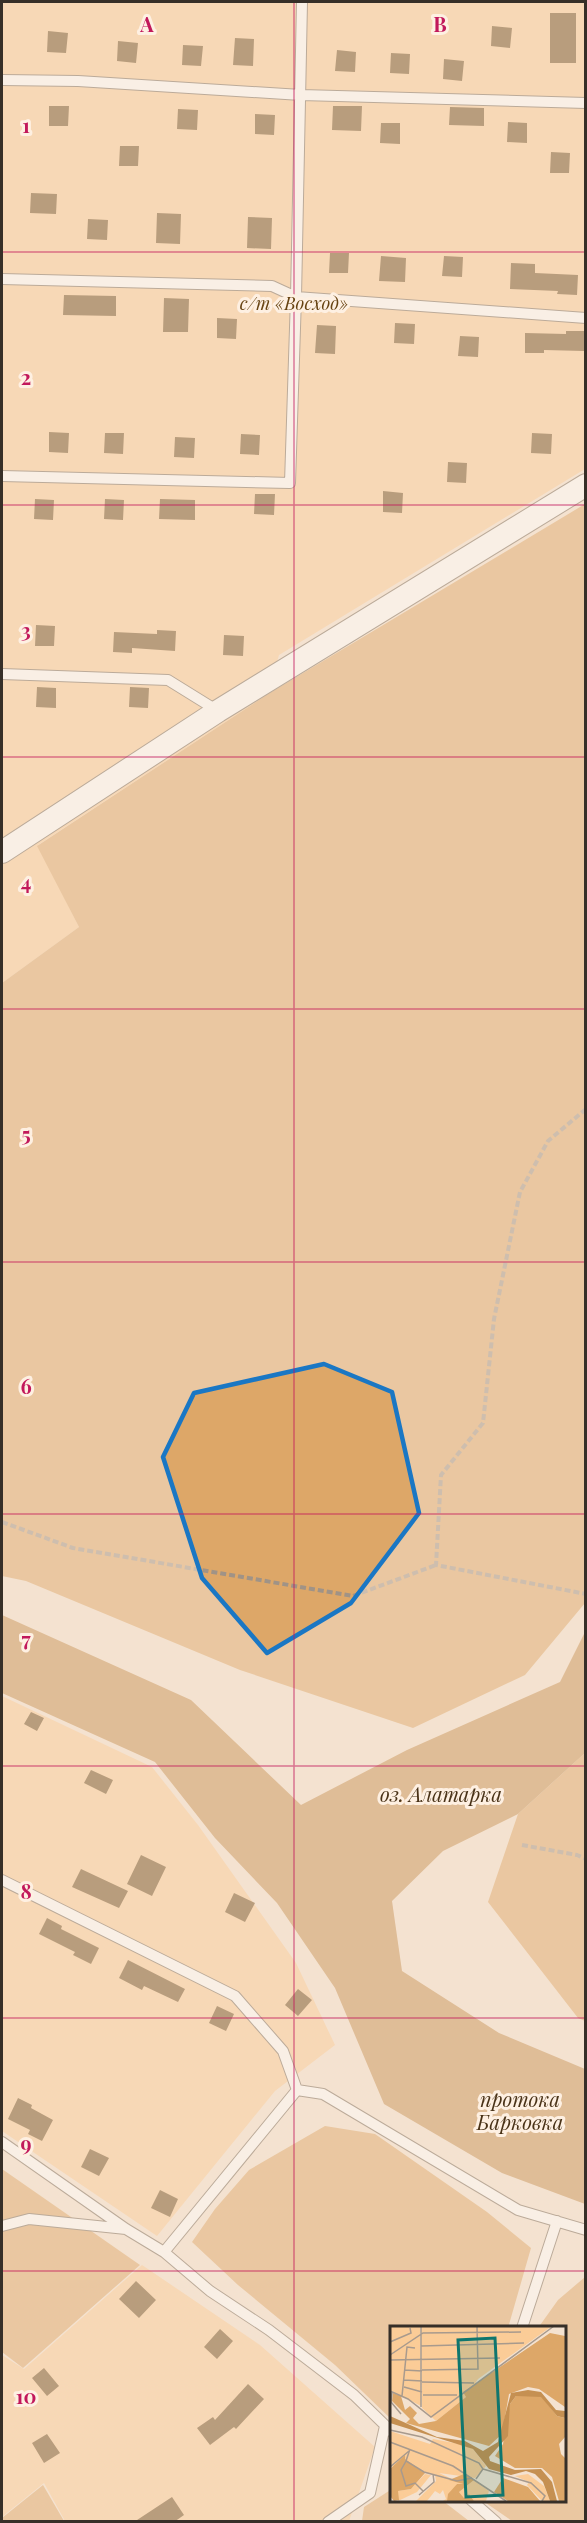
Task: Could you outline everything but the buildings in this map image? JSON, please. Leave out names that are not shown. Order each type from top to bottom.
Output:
[{"type":"street","points":[[2,852],[218,711],[585,485]]},
{"type":"lane","points":[[2,476],[290,483],[302,2]]},
{"type":"lane","points":[[2,80],[78,81],[301,95],[585,103]]},
{"type":"lane","points":[[2,279],[272,286],[296,297],[585,318]]},
{"type":"lane","points":[[2,674],[168,680],[218,711]]},
{"type":"lane","points":[[2,1880],[235,1996],[283,2051],[297,2090]]},
{"type":"lane","points":[[297,2090],[323,2094],[518,2210],[585,2230]]},
{"type":"lane","points":[[164,2252],[297,2090]]},
{"type":"lane","points":[[2,2142],[126,2229],[164,2252],[210,2291],[269,2330],[354,2395],[389,2429],[370,2493],[328,2522]]},
{"type":"lane","points":[[2,2226],[29,2219],[126,2229]]},
{"type":"lane","points":[[523,2326],[557,2221]]},
{"type":"lane","points":[[473,2502],[496,2522]]},
{"type":"path","points":[[436,1565],[441,1475],[483,1423],[494,1319],[520,1192],[548,1141],[585,1109]]},
{"type":"path","points":[[2,1522],[73,1548],[353,1596],[436,1565],[585,1594]]},
{"type":"path","points":[[522,1845],[577,1855],[585,1859]]},
{"type":"highlighted area","points":[[324,1364],[392,1392],[419,1513],[351,1603],[267,1653],[202,1578],[163,1457],[194,1393]]},
{"type":"green space","name":"с/т «Восход»","points":[[2,2],[585,2],[585,469],[279,655],[268,694],[38,845],[79,927],[2,983]]},
{"type":"green space","points":[[2,1696],[152,1767],[198,1825],[296,1963],[335,2045],[275,2091],[157,2236],[2,2131]]},
{"type":"green space","points":[[142,2265],[260,2345],[375,2447],[349,2521],[65,2521],[44,2483],[2,2517],[2,2355],[24,2369]]},
{"type":"shaded area","points":[[585,504],[585,1603],[525,1675],[413,1728],[240,1670],[26,1581],[2,1576],[2,983],[79,927],[37,846],[268,694]]},
{"type":"shaded area","points":[[585,1753],[585,2021],[578,2018],[488,1902],[518,1814]]},
{"type":"shaded area","points":[[325,2126],[375,2134],[487,2212],[531,2248],[509,2326],[390,2326],[390,2418],[335,2365],[238,2285],[192,2242],[215,2209],[249,2170]]},
{"type":"shaded area","points":[[2,2169],[140,2265],[23,2368],[2,2352]]},
{"type":"shaded area","points":[[585,2277],[585,2521],[512,2521],[484,2502],[566,2502],[566,2326],[539,2326],[558,2300]]},
{"type":"shaded area","points":[[43,2485],[64,2521],[2,2521],[2,2518]]},
{"type":"shaded area","points":[[390,2490],[390,2502],[444,2502],[469,2521],[362,2521],[364,2507]]},
{"type":"water","name":"протока Барковка","points":[[2,1615],[191,1700],[301,1805],[407,1750],[560,1682],[585,1632],[585,1753],[518,1814],[443,1851],[392,1901],[402,1971],[499,2033],[585,2069],[585,2204],[502,2173],[384,2104],[335,1988],[277,1903],[215,1838],[155,1762],[2,1693]]},
{"type":"water label","name":"оз. Алатарка","points":[[441,1793]]}]
